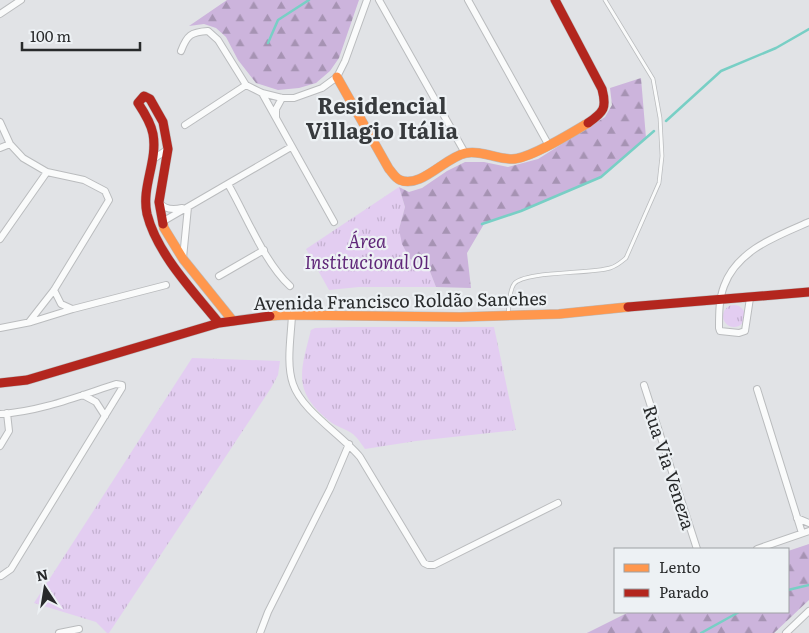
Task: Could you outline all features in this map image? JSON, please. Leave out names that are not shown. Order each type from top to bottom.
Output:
[{"type":"street","points":[[0,14],[21,0]]},
{"type":"street","points":[[181,52],[185,40],[196,32],[208,31],[218,40],[246,85],[262,93],[282,98],[294,98],[322,88],[337,77],[345,61],[367,0]]},
{"type":"street","points":[[380,0],[465,153]]},
{"type":"street","points":[[468,0],[548,144]]},
{"type":"street","points":[[337,77],[389,169],[398,179],[409,182],[426,175],[465,153],[512,160],[522,158],[578,128],[601,113],[606,101],[602,89],[555,0]]},
{"type":"street","points":[[185,125],[246,85]]},
{"type":"street","points":[[262,93],[334,222]]},
{"type":"street","points":[[219,323],[167,257],[151,227],[147,212],[146,186],[154,143],[150,124],[138,102],[144,96],[150,99],[163,122],[168,149],[159,202],[162,222],[169,239],[183,259],[233,320]]},
{"type":"street","points":[[276,118],[276,109],[282,98]]},
{"type":"street","points":[[0,122],[10,144],[23,158],[47,172],[84,180],[105,191],[109,200],[54,290],[29,322]]},
{"type":"street","points":[[0,148],[10,144]]},
{"type":"street","points":[[162,222],[291,147]]},
{"type":"street","points":[[152,160],[168,149]]},
{"type":"street","points":[[0,239],[47,172]]},
{"type":"street","points":[[228,184],[264,250],[282,279],[290,286]]},
{"type":"street","points":[[159,202],[163,208],[168,209],[188,207]]},
{"type":"street","points":[[183,259],[188,207]]},
{"type":"street","points":[[750,298],[745,331],[739,333],[720,332],[720,299],[727,279],[745,256],[771,238],[809,222]]},
{"type":"street","points":[[219,276],[264,250]]},
{"type":"street","points":[[0,328],[166,285]]},
{"type":"street","points":[[54,290],[61,304],[66,308],[73,309]]},
{"type":"street","name":"Avenida Francisco Roldão Sanches","points":[[0,383],[27,380],[88,360],[219,323],[249,318],[559,314],[809,292]]},
{"type":"street","points":[[292,316],[290,363],[293,384],[303,401],[329,428],[350,444],[360,457],[424,563],[428,566],[434,565],[558,503]]},
{"type":"street","points":[[0,446],[10,431],[4,414],[83,395],[116,384],[122,385],[122,390],[11,569],[1,576]]},
{"type":"street","name":"Rua Via Veneza","points":[[644,385],[697,548]]},
{"type":"street","points":[[757,389],[797,518],[805,532],[760,548]]},
{"type":"street","points":[[83,395],[96,402],[105,416]]},
{"type":"street","points":[[260,633],[268,612],[330,489],[350,444]]},
{"type":"street","points":[[797,518],[809,523]]},
{"type":"street","points":[[786,633],[809,611]]},
{"type":"street","points":[[59,633],[79,629]]},
{"type":"lane","points":[[508,316],[512,287],[518,280],[609,269],[622,262],[626,258],[659,183],[662,156],[660,118],[653,79],[604,0]]},
{"type":"green space","points":[[227,0],[359,0],[339,58],[330,71],[316,83],[299,88],[278,90],[256,83],[238,60],[226,37],[216,28],[204,24],[189,26]]},
{"type":"green space","points":[[641,78],[646,138],[601,177],[521,211],[484,224],[467,253],[471,288],[436,287],[429,269],[410,259],[402,244],[399,229],[405,207],[399,187],[409,192],[422,188],[447,171],[465,162],[484,162],[508,167],[538,159],[605,117],[612,105],[610,88]]},
{"type":"green space","name":"Área Institucional 01","points":[[399,187],[405,207],[399,229],[410,259],[429,269],[436,287],[359,287],[329,290],[306,249]]},
{"type":"green space","points":[[734,305],[742,308],[745,316],[742,324],[734,327],[726,324],[723,316],[726,308]]},
{"type":"green space","points":[[494,327],[516,430],[416,441],[365,449],[354,435],[332,423],[319,412],[310,401],[302,381],[304,358],[311,330],[315,328]]},
{"type":"green space","points":[[192,358],[280,361],[278,375],[271,388],[109,633],[96,622],[34,603]]},
{"type":"green space","points":[[809,544],[809,600],[774,633],[587,633],[627,613],[789,613],[789,551]]},
{"type":"waterway","points":[[268,43],[278,20],[309,0]]},
{"type":"waterway","points":[[666,121],[721,71],[776,48],[809,29]]},
{"type":"waterway","points":[[482,224],[521,211],[601,177],[654,131]]},
{"type":"waterway","points":[[789,590],[809,585]]},
{"type":"waterway","points":[[701,633],[737,613]]},
{"type":"traffic: slow","points":[[337,77],[389,169],[398,179],[408,182],[425,176],[450,160],[466,153],[472,152],[506,159],[520,158],[550,145],[588,123]]},
{"type":"traffic: slow","points":[[163,224],[183,259],[233,321]]},
{"type":"traffic: slow","points":[[270,316],[460,317],[559,314],[628,307]]},
{"type":"traffic: jam","points":[[555,0],[602,89],[603,109],[598,116],[588,123]]},
{"type":"traffic: jam","points":[[163,224],[159,202],[168,149],[163,122],[150,99],[144,96],[138,103],[151,126],[154,144],[146,194],[147,214],[159,244],[177,272],[219,323]]},
{"type":"traffic: jam","points":[[628,307],[809,292]]},
{"type":"traffic: jam","points":[[0,383],[27,380],[219,323],[270,316]]},
{"type":"district","name":"Residencial Villagio Itália","points":[[382,116]]}]
